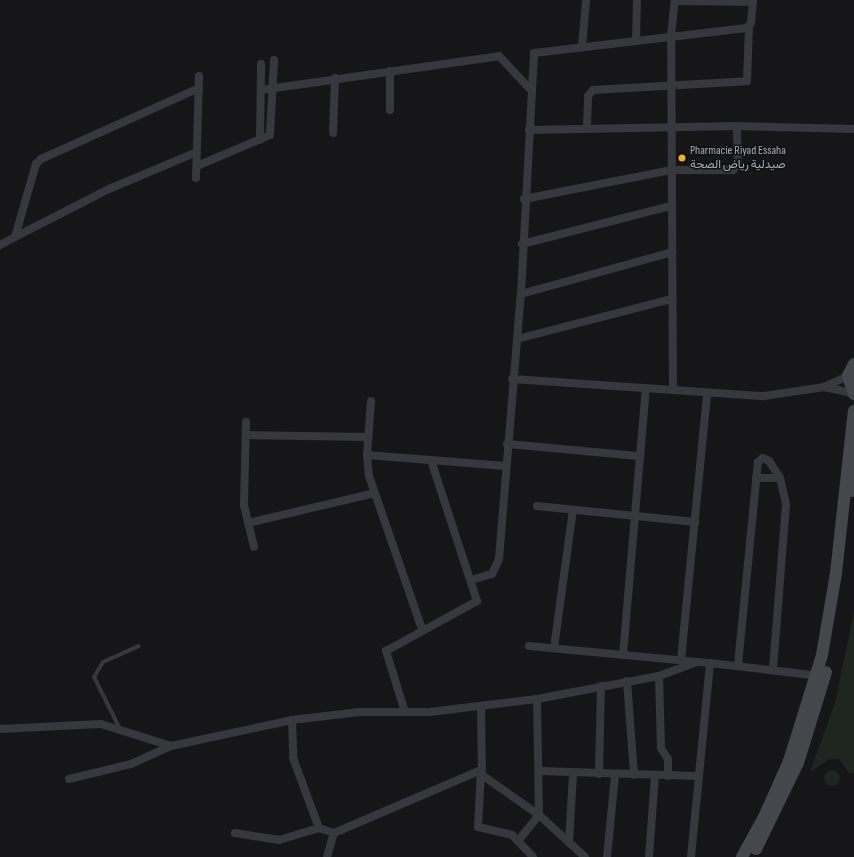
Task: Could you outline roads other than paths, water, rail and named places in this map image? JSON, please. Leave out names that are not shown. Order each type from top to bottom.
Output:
[{"type":"main road","points":[[854,364],[848,376],[854,394]]},
{"type":"main road","points":[[742,857],[764,817],[789,761],[820,676],[836,573],[854,411]]},
{"type":"main road","points":[[751,857],[798,764],[844,572],[854,466]]},
{"type":"street","points":[[582,47],[586,0]]},
{"type":"street","points":[[636,40],[637,0]]},
{"type":"street","points":[[587,127],[588,96],[593,90],[672,84],[747,81],[749,27],[753,1],[675,0],[671,36],[672,84],[673,127],[671,206],[673,390]]},
{"type":"street","points":[[471,580],[492,574],[498,567],[512,379],[521,294],[524,199],[534,53],[749,27]]},
{"type":"street","points":[[261,90],[335,78],[499,56],[531,90]]},
{"type":"street","points":[[197,166],[260,140],[272,133],[274,60]]},
{"type":"street","points":[[260,64],[260,140]]},
{"type":"street","points":[[390,71],[390,110]]},
{"type":"street","points":[[196,178],[199,76]]},
{"type":"street","points":[[333,133],[335,78]]},
{"type":"street","points":[[15,237],[36,164],[41,159],[199,88]]},
{"type":"street","points":[[529,130],[587,127],[737,126],[854,129]]},
{"type":"street","points":[[524,199],[672,170],[733,170],[738,164],[737,126]]},
{"type":"street","points":[[0,245],[108,189],[197,152]]},
{"type":"street","points":[[522,244],[671,206]]},
{"type":"street","points":[[521,294],[672,252]]},
{"type":"street","points":[[517,339],[672,299]]},
{"type":"street","points":[[512,379],[770,396],[824,387],[848,376]]},
{"type":"street","points":[[824,387],[854,394]]},
{"type":"street","points":[[622,655],[646,388]]},
{"type":"street","points":[[681,660],[707,393]]},
{"type":"street","points":[[371,401],[367,455],[375,493],[422,629]]},
{"type":"street","points":[[246,422],[244,505],[254,546]]},
{"type":"street","points":[[246,436],[368,437]]},
{"type":"street","points":[[507,444],[640,456]]},
{"type":"street","points":[[367,455],[506,466]]},
{"type":"street","points":[[738,665],[756,478],[758,462],[763,458],[770,461],[780,478],[786,504],[773,669]]},
{"type":"street","points":[[405,712],[386,651],[422,629],[473,606],[477,601],[431,460]]},
{"type":"street","points":[[756,478],[780,478]]},
{"type":"street","points":[[248,523],[375,493]]},
{"type":"street","points":[[537,506],[694,522]]},
{"type":"street","points":[[554,648],[572,510]]},
{"type":"street","points":[[530,646],[738,665],[820,676]]},
{"type":"street","points":[[69,779],[131,764],[171,746],[292,720],[360,712],[405,712],[481,706],[537,699],[659,676],[696,662]]},
{"type":"street","points":[[691,857],[696,776],[710,663]]},
{"type":"street","points":[[659,676],[661,748],[668,759],[668,776]]},
{"type":"street","points":[[627,681],[634,775]]},
{"type":"street","points":[[598,774],[601,686]]},
{"type":"street","points":[[519,840],[539,815],[540,772],[537,699]]},
{"type":"street","points":[[481,706],[481,770],[478,827],[512,835],[519,840],[533,857]]},
{"type":"street","points":[[292,720],[293,758],[319,828]]},
{"type":"street","points":[[0,728],[85,723],[120,728],[171,746]]},
{"type":"street","points":[[481,770],[484,778],[514,794],[585,857]]},
{"type":"street","points":[[235,833],[279,840],[319,828],[334,833],[481,770]]},
{"type":"street","points":[[540,772],[696,776]]},
{"type":"street","points":[[569,843],[573,773]]},
{"type":"street","points":[[607,857],[615,775]]},
{"type":"street","points":[[649,857],[654,776]]},
{"type":"street","points":[[327,857],[334,833]]},
{"type":"lane","points":[[120,728],[94,677],[103,662],[138,646]]},
{"type":"place","name":"Pharmacie Riyad Essaha صيدلية رياض الصحة","points":[[682,158]]}]
